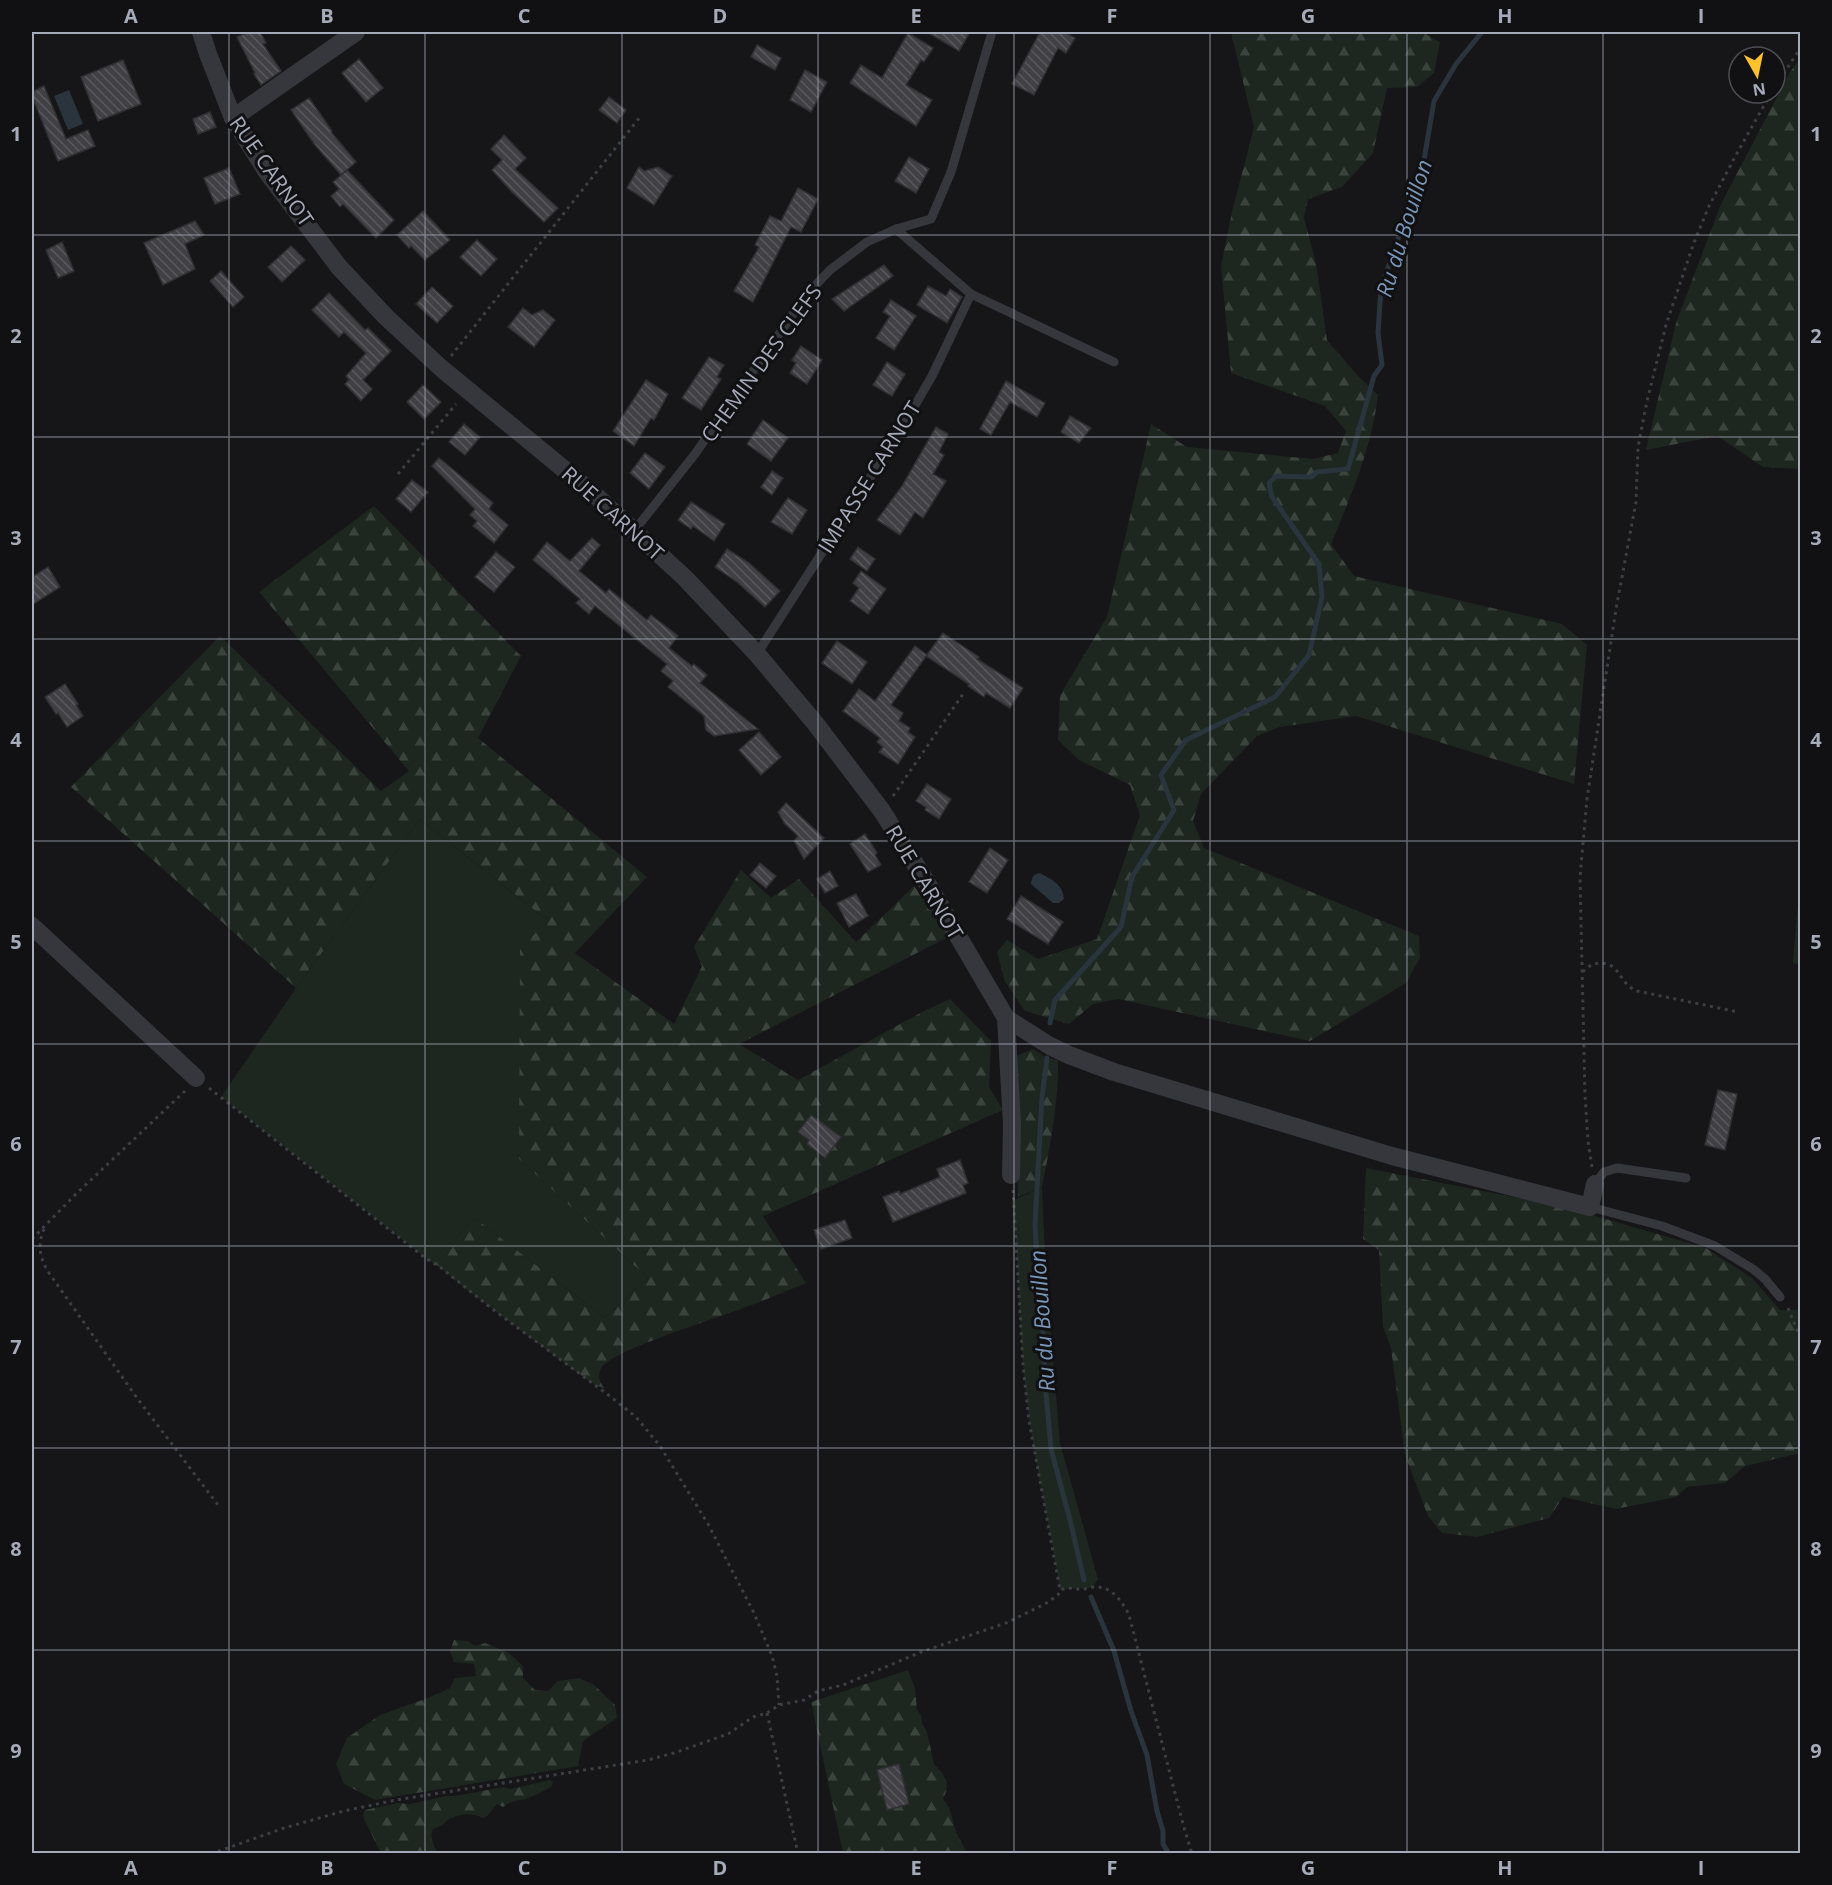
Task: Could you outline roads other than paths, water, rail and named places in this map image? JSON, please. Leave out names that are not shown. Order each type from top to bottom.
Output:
[{"type":"street","name":"RUE CARNOT","points":[[201,32],[233,118],[267,172],[339,267],[386,317],[441,369],[594,494],[685,578],[757,654],[815,723],[882,811],[1006,1018]]},
{"type":"street","points":[[233,118],[356,32]]},
{"type":"street","points":[[32,926],[196,1078]]},
{"type":"street","points":[[1006,1018],[1012,1124],[1011,1175]]},
{"type":"street","points":[[1006,1018],[1050,1046],[1114,1072],[1392,1156],[1590,1207],[1595,1184]]},
{"type":"lane","name":"CHEMIN DES CLEFS","points":[[634,531],[695,454],[807,294],[830,270],[867,242],[896,229],[931,219],[951,172],[992,32]]},
{"type":"lane","points":[[896,229],[971,294],[1114,362]]},
{"type":"lane","name":"IMPASSE CARNOT","points":[[757,654],[900,431],[932,376],[971,294]]},
{"type":"lane","points":[[1595,1184],[1604,1172],[1617,1168],[1686,1178]]},
{"type":"lane","points":[[1590,1207],[1662,1226],[1715,1246],[1753,1269],[1780,1297]]},
{"type":"waterway","name":"Ru du Bouillon","points":[[1050,1023],[1055,1000],[1121,927],[1132,877],[1174,810],[1161,775],[1186,740],[1275,697],[1309,655],[1322,597],[1319,564],[1272,497],[1269,483],[1276,476],[1311,477],[1317,472],[1348,469],[1374,376],[1382,365],[1378,333],[1381,288],[1423,166],[1434,101],[1456,64],[1482,32]]},
{"type":"waterway","name":"Ru du Bouillon","points":[[1047,1058],[1042,1097],[1035,1225],[1045,1382],[1051,1449],[1084,1580]]},
{"type":"waterway","name":"Ru du Bouillon","points":[[1091,1597],[1114,1651],[1131,1711],[1147,1755],[1163,1831],[1163,1844],[1169,1854]]}]
